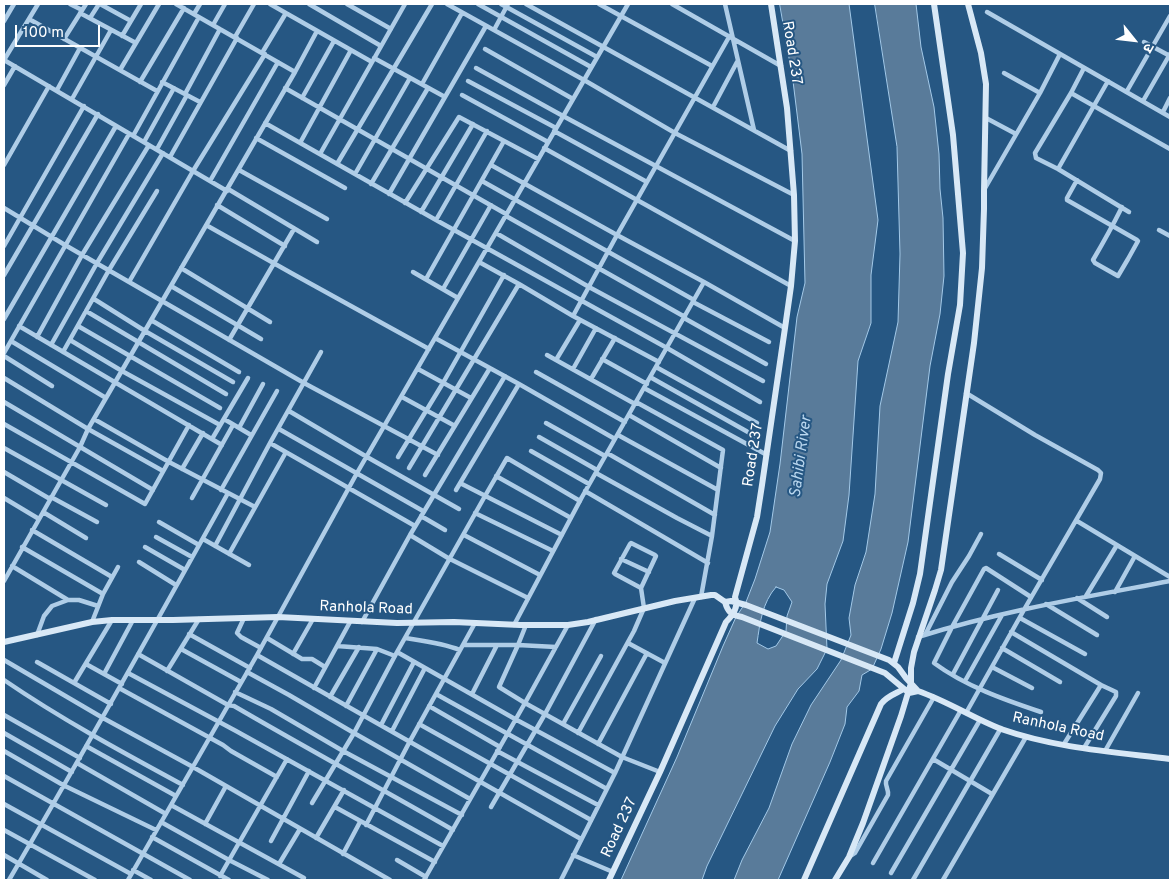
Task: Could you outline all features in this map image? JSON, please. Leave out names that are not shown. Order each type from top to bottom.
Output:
[{"type":"street","points":[[4,21],[14,4]]},
{"type":"street","points":[[38,4],[4,60],[317,242]]},
{"type":"street","points":[[70,4],[90,18],[136,43]]},
{"type":"street","points":[[64,39],[86,4]]},
{"type":"street","points":[[90,18],[99,4],[131,21]]},
{"type":"street","points":[[122,36],[141,4]]},
{"type":"street","points":[[120,70],[159,4]]},
{"type":"street","points":[[52,386],[4,355],[65,245],[157,91],[200,4]]},
{"type":"street","points":[[213,25],[225,4]]},
{"type":"street","points":[[170,157],[254,4]]},
{"type":"street","points":[[270,4],[334,41],[394,69],[445,97]]},
{"type":"street","points":[[309,4],[381,46]]},
{"type":"street","points":[[347,4],[391,29]]},
{"type":"street","points":[[320,154],[405,4]]},
{"type":"street","points":[[337,164],[432,4]]},
{"type":"street","points":[[447,4],[675,133],[794,195]]},
{"type":"street","points":[[478,4],[591,67]]},
{"type":"street","points":[[501,4],[507,5],[597,57]]},
{"type":"street","points":[[526,4],[791,150]]},
{"type":"street","points":[[128,880],[267,638],[357,473],[628,4]]},
{"type":"street","points":[[672,4],[781,66]]},
{"type":"street","points":[[682,10],[686,4]]},
{"type":"street","points":[[724,4],[754,130]]},
{"type":"street","name":"Road 237","points":[[609,880],[660,772],[726,622],[734,615],[737,603],[735,598],[757,517],[791,286],[794,241],[794,195],[787,108],[771,4]]},
{"type":"street","points":[[894,664],[920,574],[944,394],[960,305],[964,253],[953,136],[934,4]]},
{"type":"street","points":[[922,636],[941,570],[974,343],[982,268],[986,118],[985,73],[968,4]]},
{"type":"street","points":[[140,82],[180,5],[295,72]]},
{"type":"street","points":[[494,30],[507,5]]},
{"type":"street","points":[[602,5],[712,66]]},
{"type":"street","points":[[987,12],[1170,117]]},
{"type":"street","points":[[129,282],[286,13]]},
{"type":"street","points":[[422,84],[462,13]]},
{"type":"street","points":[[1127,91],[1170,16]]},
{"type":"street","points":[[29,19],[157,91]]},
{"type":"street","points":[[389,194],[486,26]]},
{"type":"street","points":[[157,149],[220,29]]},
{"type":"street","points":[[72,99],[111,30]]},
{"type":"street","points":[[4,581],[80,447],[88,429],[217,205],[228,190],[317,31]]},
{"type":"street","points":[[573,316],[712,66],[731,38]]},
{"type":"street","points":[[302,98],[334,41]]},
{"type":"street","points":[[1143,101],[1170,55],[1144,42]]},
{"type":"street","points":[[57,90],[80,48]]},
{"type":"street","points":[[485,49],[573,99]]},
{"type":"street","points":[[300,143],[351,50]]},
{"type":"street","points":[[984,191],[1060,54]]},
{"type":"street","points":[[210,181],[278,62]]},
{"type":"street","points":[[713,107],[737,62]]},
{"type":"street","points":[[4,85],[15,66]]},
{"type":"street","points":[[476,68],[794,241]]},
{"type":"street","points":[[1084,68],[1035,153],[1036,158],[1077,180],[1129,212]]},
{"type":"street","points":[[1004,73],[1040,93]]},
{"type":"street","points":[[355,174],[410,78]]},
{"type":"street","points":[[468,81],[647,182]]},
{"type":"street","points":[[1058,169],[1108,81]]},
{"type":"street","points":[[162,82],[200,102]]},
{"type":"street","points":[[4,165],[49,86]]},
{"type":"street","points":[[144,142],[174,88]]},
{"type":"street","points":[[285,88],[766,364]]},
{"type":"street","points":[[371,184],[428,88]]},
{"type":"street","points":[[1071,93],[1170,149]]},
{"type":"street","points":[[462,95],[548,142]]},
{"type":"street","points":[[1163,112],[1170,98]]},
{"type":"street","points":[[4,246],[84,106]]},
{"type":"street","points":[[4,275],[98,114]]},
{"type":"street","points":[[405,203],[459,117],[538,159]]},
{"type":"street","points":[[986,118],[1016,134]]},
{"type":"street","points":[[265,123],[760,402]]},
{"type":"street","points":[[421,212],[473,124]]},
{"type":"street","points":[[4,319],[5,313],[116,126]]},
{"type":"street","points":[[436,220],[487,132]]},
{"type":"street","points":[[256,138],[345,188]]},
{"type":"street","points":[[426,279],[504,141]]},
{"type":"street","points":[[37,336],[82,255],[149,145]]},
{"type":"street","points":[[544,148],[791,286]]},
{"type":"street","points":[[51,345],[97,263],[163,153]]},
{"type":"street","points":[[490,165],[785,328]]},
{"type":"street","points":[[239,170],[327,219]]},
{"type":"street","points":[[1077,180],[1067,200],[1112,227],[1138,242],[1119,276],[1093,262],[1093,260],[1112,227],[1122,207]]},
{"type":"street","points":[[482,181],[769,342]]},
{"type":"street","points":[[64,352],[109,270],[157,191]]},
{"type":"street","points":[[217,205],[285,246]]},
{"type":"street","points":[[443,289],[491,205]]},
{"type":"street","points":[[4,208],[304,383],[438,455]]},
{"type":"street","points":[[206,224],[429,349]]},
{"type":"street","points":[[229,340],[294,228]]},
{"type":"street","points":[[1160,230],[1170,236]]},
{"type":"street","points":[[496,232],[675,334],[763,381]]},
{"type":"street","points":[[479,262],[615,338],[657,365],[757,423]]},
{"type":"street","points":[[181,268],[270,322]]},
{"type":"street","points":[[413,272],[458,298]]},
{"type":"street","points":[[398,457],[443,383],[504,275]]},
{"type":"street","points":[[514,625],[596,471],[704,282]]},
{"type":"street","points":[[409,468],[519,284]]},
{"type":"street","points":[[171,286],[261,339]]},
{"type":"street","points":[[94,299],[233,382]]},
{"type":"street","points":[[86,311],[226,394]]},
{"type":"street","points":[[151,320],[239,372]]},
{"type":"street","points":[[556,360],[580,320]]},
{"type":"street","points":[[19,326],[222,445]]},
{"type":"street","points":[[78,326],[220,408]]},
{"type":"street","points":[[573,369],[596,328]]},
{"type":"street","points":[[435,338],[616,437],[718,490]]},
{"type":"street","points":[[591,379],[615,338]]},
{"type":"street","points":[[70,340],[220,425]]},
{"type":"street","points":[[11,341],[106,398]]},
{"type":"street","points":[[215,546],[321,352]]},
{"type":"street","points":[[547,355],[723,450],[708,563],[698,597],[665,663],[615,773],[561,880]]},
{"type":"street","points":[[602,359],[645,386],[767,455]]},
{"type":"street","points":[[425,476],[490,368]]},
{"type":"street","points":[[418,369],[471,398]]},
{"type":"street","points":[[536,372],[625,422]]},
{"type":"street","points":[[362,622],[433,495],[505,376]]},
{"type":"street","points":[[650,377],[755,436]]},
{"type":"street","points":[[4,378],[88,429],[164,471]]},
{"type":"street","points":[[212,439],[248,378]]},
{"type":"street","points":[[239,428],[262,384]]},
{"type":"street","points":[[456,490],[519,384]]},
{"type":"street","points":[[221,490],[277,391]]},
{"type":"street","points":[[873,864],[933,759],[980,689],[1031,597],[1077,521],[1101,475],[1100,471],[1035,435],[966,393]]},
{"type":"street","points":[[402,397],[455,426]]},
{"type":"street","points":[[4,402],[153,490]]},
{"type":"street","points":[[289,411],[459,509]]},
{"type":"street","points":[[629,415],[721,468]]},
{"type":"street","points":[[94,419],[169,462],[255,507]]},
{"type":"street","points":[[224,419],[252,435]]},
{"type":"street","points":[[546,423],[715,515]]},
{"type":"street","points":[[4,424],[145,504],[189,425]]},
{"type":"street","points":[[192,498],[233,425]]},
{"type":"street","points":[[279,429],[357,473],[445,530]]},
{"type":"street","points":[[182,469],[203,433]]},
{"type":"street","points":[[539,437],[677,518],[712,536]]},
{"type":"street","points":[[270,443],[415,526]]},
{"type":"street","points":[[4,448],[106,505]]},
{"type":"street","points":[[531,451],[589,484]]},
{"type":"street","points":[[229,554],[286,452]]},
{"type":"street","points":[[312,803],[354,733],[396,654],[507,458],[580,501]]},
{"type":"street","points":[[4,472],[97,522]]},
{"type":"street","points":[[496,476],[571,518]]},
{"type":"street","points":[[460,483],[562,534]]},
{"type":"street","points":[[586,491],[708,563]]},
{"type":"street","points":[[9,880],[111,704],[228,493]]},
{"type":"street","points":[[4,498],[39,519]]},
{"type":"street","points":[[43,512],[86,538]]},
{"type":"street","points":[[475,513],[553,551]]},
{"type":"street","points":[[1077,521],[1170,579]]},
{"type":"street","points":[[159,522],[199,545]]},
{"type":"street","points":[[32,530],[112,578]]},
{"type":"street","points":[[804,880],[881,704],[886,698],[911,683],[912,658],[922,636],[981,534]]},
{"type":"street","points":[[410,535],[450,559],[528,598]]},
{"type":"street","points":[[464,535],[540,575]]},
{"type":"street","points":[[156,537],[192,557]]},
{"type":"street","points":[[203,539],[249,565]]},
{"type":"street","points":[[578,733],[628,643],[644,608],[641,588],[656,556],[630,544],[614,571],[615,574],[641,588]]},
{"type":"street","points":[[1086,596],[1117,545]]},
{"type":"street","points":[[145,547],[185,570]]},
{"type":"street","points":[[22,548],[103,594]]},
{"type":"street","points":[[999,554],[1042,580]]},
{"type":"street","points":[[1115,592],[1135,556]]},
{"type":"street","points":[[621,559],[649,572]]},
{"type":"street","points":[[139,562],[176,584]]},
{"type":"street","points":[[12,566],[68,600]]},
{"type":"street","points":[[92,622],[103,594],[118,567]]},
{"type":"street","points":[[1031,597],[985,568],[952,626],[934,663],[980,689],[1041,712]]},
{"type":"street","points":[[922,636],[952,626],[1025,608],[1115,592],[1170,579]]},
{"type":"street","points":[[953,674],[998,590]]},
{"type":"street","name":"Ranhola Road","points":[[4,642],[92,622],[112,620],[278,617],[350,622],[568,625],[675,601],[715,595],[724,602],[731,601],[746,605],[894,664],[918,691],[980,720],[1026,737],[1084,748],[1170,758]]},
{"type":"street","points":[[1077,598],[1107,617]]},
{"type":"street","points":[[37,635],[47,610],[52,606],[68,600],[78,600],[98,606]]},
{"type":"street","points":[[724,602],[727,609],[734,615],[885,673],[902,690],[918,691]]},
{"type":"street","points":[[1046,604],[1097,635]]},
{"type":"street","points":[[965,681],[1002,615]]},
{"type":"street","points":[[244,618],[238,635],[261,648]]},
{"type":"street","points":[[1020,618],[1085,654]]},
{"type":"street","points":[[168,671],[199,619]]},
{"type":"street","points":[[293,654],[313,619]]},
{"type":"street","points":[[491,807],[596,619]]},
{"type":"street","points":[[74,683],[112,620]]},
{"type":"street","points":[[104,674],[133,620]]},
{"type":"street","points":[[314,688],[350,622]]},
{"type":"street","points":[[366,824],[475,623]]},
{"type":"street","points":[[526,625],[499,687],[622,757],[660,772]]},
{"type":"street","points":[[397,860],[425,879],[568,625]]},
{"type":"street","points":[[1012,632],[1116,692],[1116,696],[1084,748]]},
{"type":"street","points":[[189,634],[289,695],[470,799]]},
{"type":"street","points":[[267,638],[302,659],[315,660],[325,667]]},
{"type":"street","points":[[405,638],[448,645],[460,650]]},
{"type":"street","points":[[628,643],[665,663]]},
{"type":"street","points":[[462,645],[556,647]]},
{"type":"street","points":[[472,694],[497,645]]},
{"type":"street","points":[[337,646],[376,649],[396,654],[414,662],[615,773]]},
{"type":"street","points":[[330,697],[359,647]]},
{"type":"street","points":[[1002,648],[1060,682]]},
{"type":"street","points":[[181,649],[241,682]]},
{"type":"street","points":[[346,706],[376,649]]},
{"type":"street","points":[[598,744],[647,653]]},
{"type":"street","points":[[138,654],[385,790],[452,830]]},
{"type":"street","points":[[257,655],[582,839]]},
{"type":"street","points":[[562,724],[601,656]]},
{"type":"street","points":[[4,660],[102,718],[193,767],[316,838],[380,878],[390,880]]},
{"type":"street","points":[[37,662],[111,704]]},
{"type":"street","points":[[381,725],[414,662]]},
{"type":"street","points":[[86,664],[120,686],[277,777]]},
{"type":"street","points":[[992,667],[1032,688]]},
{"type":"street","points":[[392,731],[425,668]]},
{"type":"street","points":[[128,673],[443,846]]},
{"type":"street","points":[[4,681],[92,735],[183,785]]},
{"type":"street","points":[[1064,744],[1101,685]]},
{"type":"street","points":[[835,880],[849,857],[866,816],[902,690]]},
{"type":"street","points":[[236,692],[271,709],[391,778],[462,815]]},
{"type":"street","points":[[1105,751],[1138,693]]},
{"type":"street","points":[[436,694],[607,788]]},
{"type":"street","points":[[849,857],[855,853],[888,795],[886,781],[934,697]]},
{"type":"street","points":[[429,706],[518,761],[598,804]]},
{"type":"street","points":[[4,715],[80,758]]},
{"type":"street","points":[[891,873],[980,720]]},
{"type":"street","points":[[419,724],[591,820]]},
{"type":"street","points":[[913,880],[1001,728]]},
{"type":"street","points":[[4,733],[72,772]]},
{"type":"street","points":[[943,880],[1026,737]]},
{"type":"street","points":[[86,746],[176,796]]},
{"type":"street","points":[[4,751],[63,785],[156,830]]},
{"type":"street","points":[[220,876],[287,759]]},
{"type":"street","points":[[933,759],[992,794]]},
{"type":"street","points":[[77,763],[166,814]]},
{"type":"street","points":[[270,841],[309,771]]},
{"type":"street","points":[[4,776],[190,880]]},
{"type":"street","points":[[205,824],[226,786]]},
{"type":"street","points":[[316,838],[344,790]]},
{"type":"street","points":[[4,804],[132,872],[151,880]]},
{"type":"street","points":[[171,805],[304,878]]},
{"type":"street","points":[[335,807],[435,862]]},
{"type":"street","points":[[162,822],[268,880]]},
{"type":"street","points":[[343,854],[360,822]]},
{"type":"street","points":[[280,864],[300,829]]},
{"type":"street","points":[[4,830],[95,880]]},
{"type":"street","points":[[152,837],[229,880]]},
{"type":"street","points":[[4,855],[47,880]]},
{"type":"street","points":[[573,856],[613,872]]},
{"type":"water","name":"Sahibi River","points":[[780,4],[849,4],[878,220],[871,275],[871,323],[858,361],[849,495],[843,541],[827,584],[825,604],[827,649],[817,669],[798,689],[775,726],[702,880],[621,880],[677,757],[736,617],[746,602],[770,532],[797,317],[805,283],[802,154],[793,81]],"holes":[[[776,587],[784,590],[792,602],[787,616],[786,631],[776,646],[768,649],[757,643],[762,614],[771,593]]]},
{"type":"water","points":[[875,4],[916,4],[921,47],[934,107],[943,218],[944,276],[940,314],[930,366],[908,542],[892,613],[881,649],[872,669],[862,675],[859,691],[847,707],[845,724],[830,762],[778,880],[734,880],[742,860],[769,808],[792,744],[811,705],[841,660],[851,635],[849,618],[855,585],[866,552],[875,494],[880,406],[898,322],[900,254],[897,147]]}]
